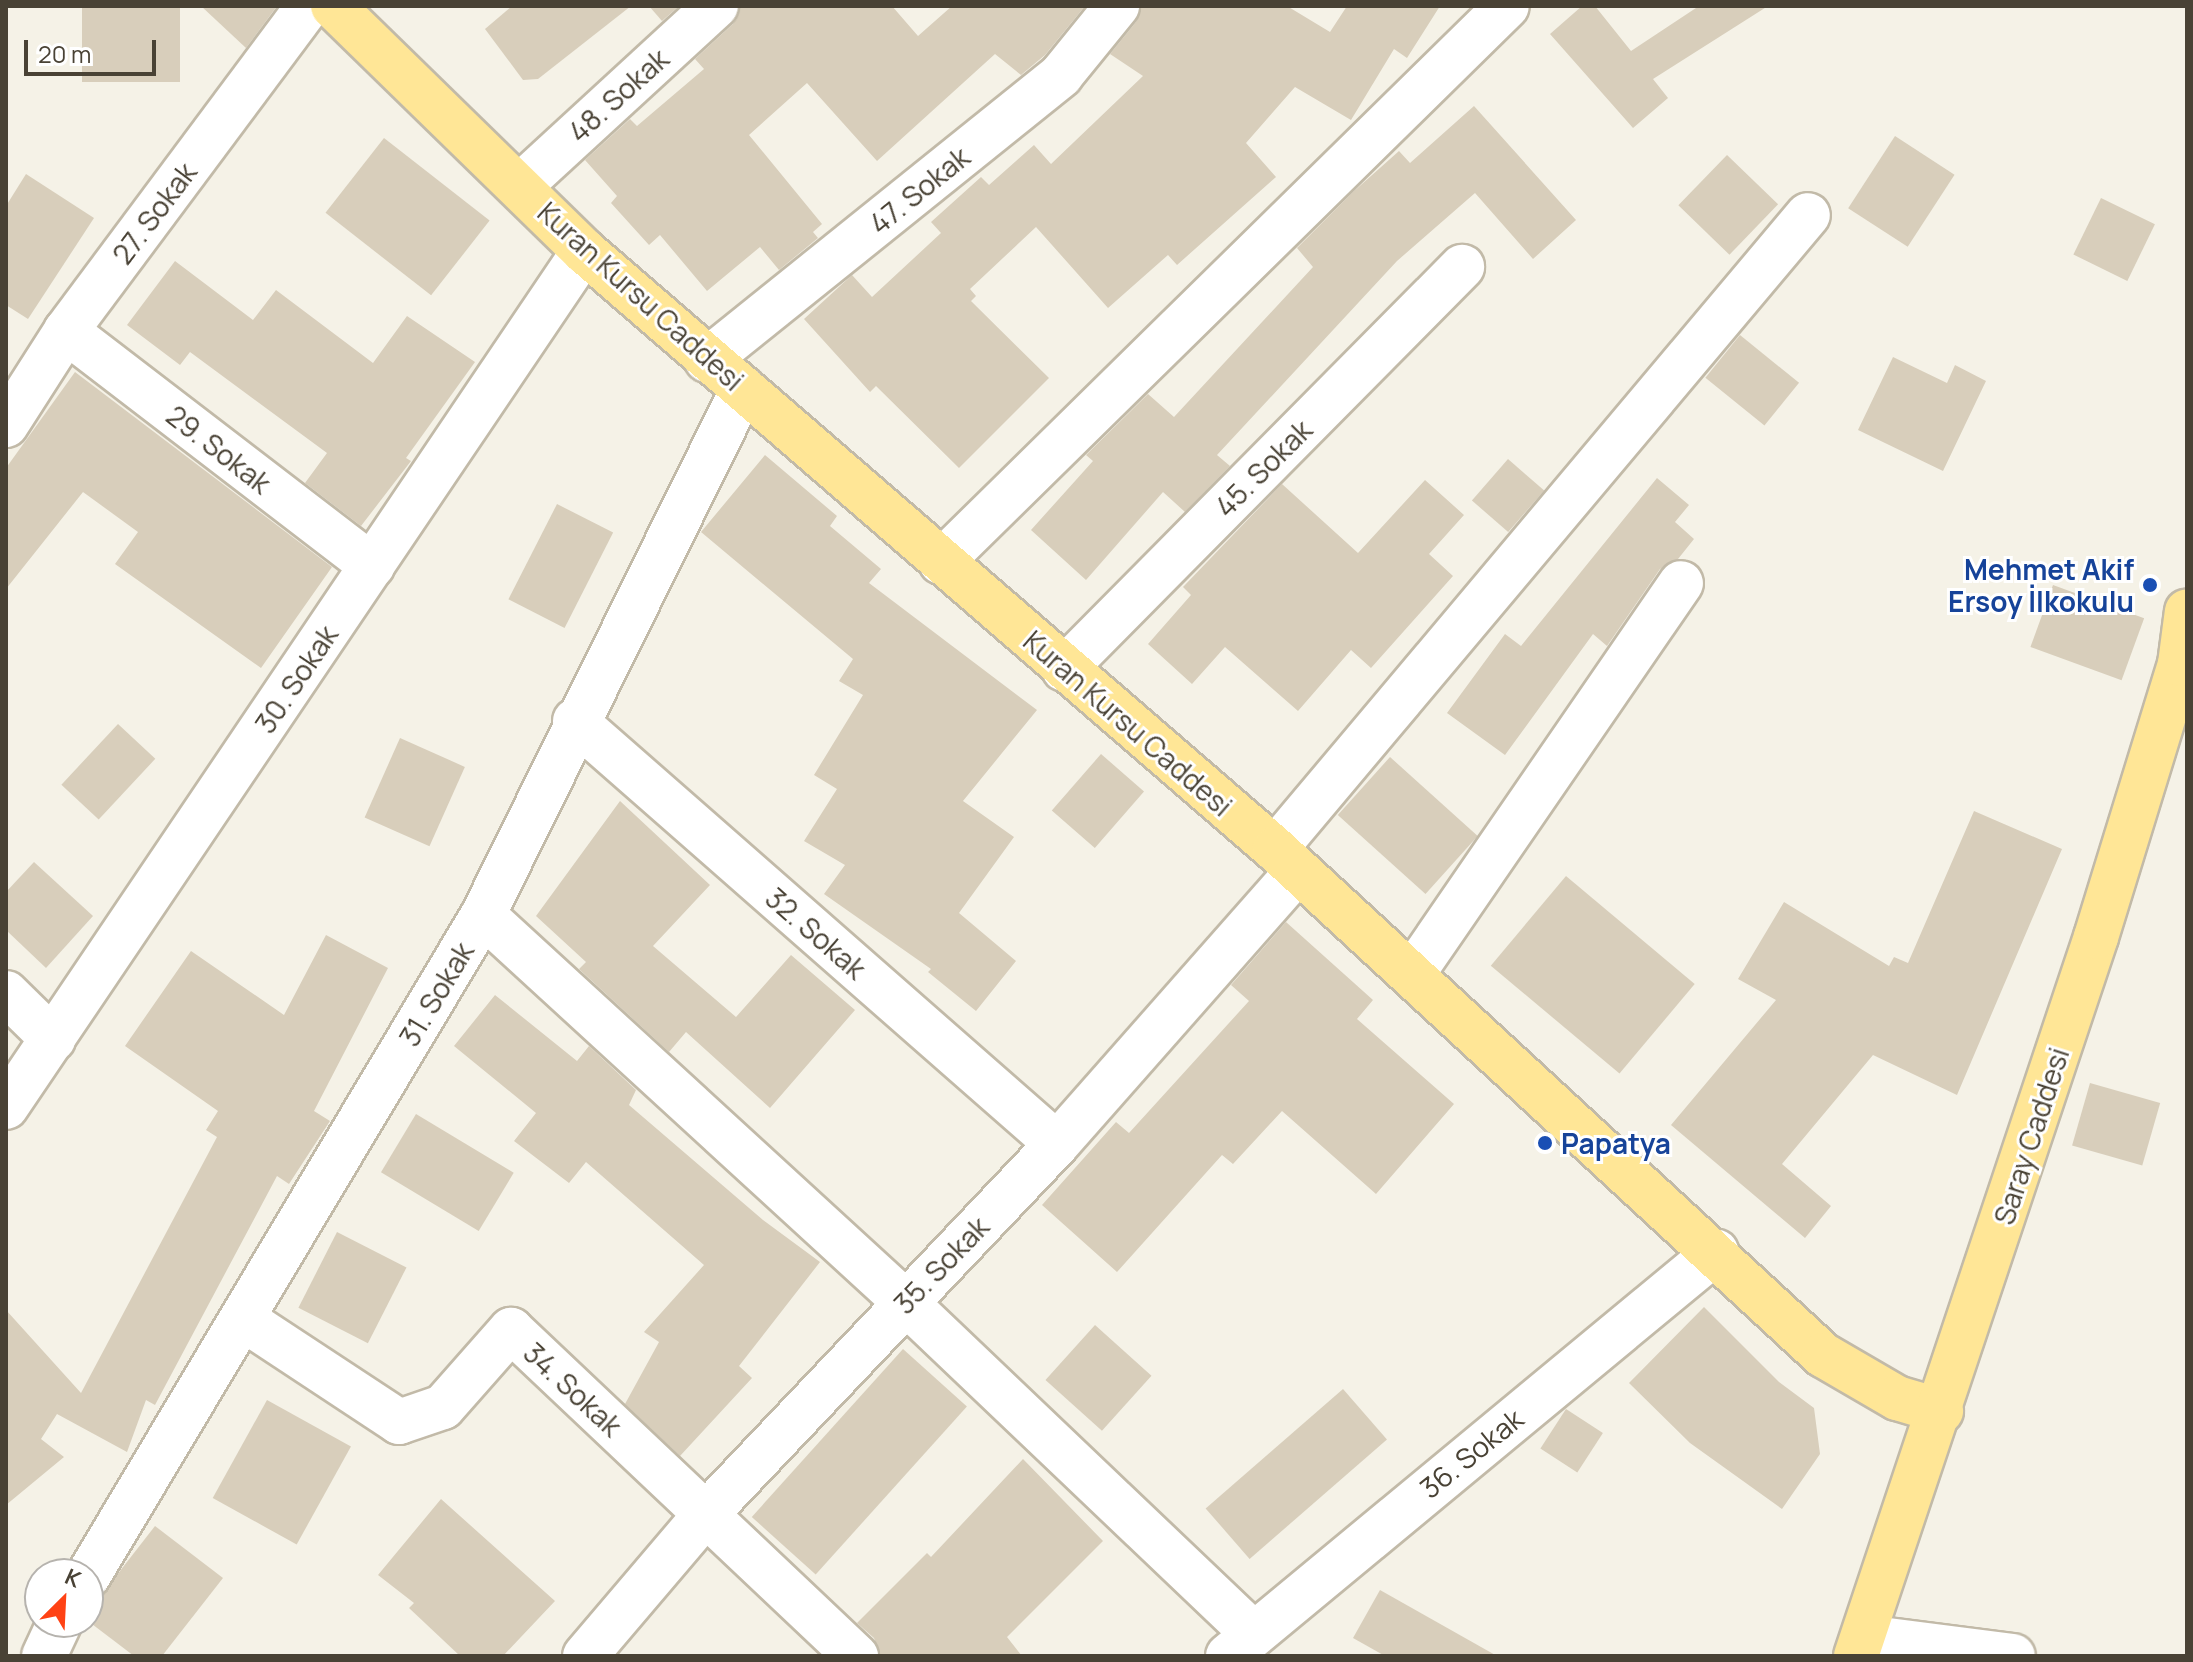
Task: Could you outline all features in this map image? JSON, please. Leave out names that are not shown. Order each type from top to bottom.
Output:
[{"type":"main road","name":"Kuran Kursu Caddesi","points":[[333,6],[521,185],[584,251],[1413,973],[1716,1252],[1823,1355],[1897,1398],[1941,1411]]},
{"type":"main road","name":"Saray Caddesi","points":[[1861,1647],[1941,1411],[2180,664],[2187,611]]},
{"type":"street","name":"27. Sokak","points":[[6,425],[66,331],[308,6]]},
{"type":"street","name":"48. Sokak","points":[[521,185],[716,6]]},
{"type":"street","name":"47. Sokak","points":[[707,360],[1061,75],[1117,6]]},
{"type":"street","points":[[941,562],[1489,11]]},
{"type":"street","name":"35. Sokak","points":[[585,1656],[706,1514],[1057,1144],[1808,215]]},
{"type":"street","name":"30. Sokak","points":[[6,1107],[584,251]]},
{"type":"street","name":"45. Sokak","points":[[1064,669],[1462,267]]},
{"type":"street","name":"29. Sokak","points":[[66,331],[372,566]]},
{"type":"street","name":"31. Sokak","points":[[99,1558],[483,915],[575,721],[743,389]]},
{"type":"street","points":[[1413,973],[1681,583]]},
{"type":"street","name":"32. Sokak","points":[[575,721],[1057,1144]]},
{"type":"street","points":[[483,915],[905,1302],[1240,1645]]},
{"type":"street","points":[[6,993],[53,1039]]},
{"type":"street","name":"36. Sokak","points":[[1240,1645],[1716,1252]]},
{"type":"street","name":"34. Sokak","points":[[243,1319],[399,1422],[443,1407],[511,1330],[706,1514]]},
{"type":"street","points":[[706,1514],[856,1656]]},
{"type":"street","points":[[1861,1647],[2013,1656]]},
{"type":"building","points":[[82,6],[180,6],[180,82],[82,82]]},
{"type":"building","points":[[201,6],[277,6],[246,48]]},
{"type":"building","points":[[512,6],[631,6],[538,79],[523,80],[485,29]]},
{"type":"building","points":[[649,6],[679,6],[662,21]]},
{"type":"building","points":[[740,6],[892,6],[918,36],[952,6],[1085,6],[1045,55],[1021,75],[995,54],[877,161],[807,83],[749,135],[822,224],[813,232],[818,238],[779,270],[760,247],[707,291],[660,235],[649,245],[611,203],[617,196],[585,160],[630,119],[637,126],[704,69],[695,59],[733,24]]},
{"type":"building","points":[[1141,6],[1287,6],[1330,32],[1347,6],[1440,6],[1407,58],[1394,49],[1351,120],[1295,87],[1246,143],[1276,177],[1177,265],[1168,255],[1108,308],[1036,227],[970,289],[976,296],[971,301],[1049,378],[959,468],[876,386],[870,392],[804,319],[852,275],[872,297],[941,233],[931,222],[981,177],[989,185],[1034,145],[1051,164],[1143,76],[1110,54],[1136,22]]},
{"type":"building","points":[[1582,6],[1595,6],[1631,51],[1699,6],[1768,6],[1653,79],[1668,98],[1633,128],[1550,34]]},
{"type":"building","points":[[1474,106],[1576,220],[1533,259],[1475,193],[1397,261],[1217,455],[1230,466],[1185,512],[1163,492],[1086,580],[1031,530],[1093,461],[1086,455],[1148,394],[1174,417],[1313,267],[1297,248],[1353,192],[1399,151],[1410,163]]},
{"type":"building","points":[[1895,136],[1955,175],[1908,247],[1848,208]]},
{"type":"building","points":[[384,138],[490,220],[431,295],[326,213]]},
{"type":"building","points":[[1727,155],[1778,204],[1729,255],[1678,205]]},
{"type":"building","points":[[26,174],[94,218],[28,319],[6,305],[6,206]]},
{"type":"building","points":[[2101,198],[2155,224],[2127,281],[2073,255]]},
{"type":"building","points":[[175,261],[253,320],[276,290],[373,363],[407,316],[475,362],[406,458],[411,461],[361,526],[305,483],[327,453],[190,352],[180,365],[127,325]]},
{"type":"building","points":[[1740,335],[1799,383],[1764,426],[1705,378]]},
{"type":"building","points":[[1893,357],[1947,383],[1955,365],[1986,381],[1943,471],[1858,430]]},
{"type":"building","points":[[75,372],[332,567],[261,668],[115,564],[138,532],[83,492],[6,589],[6,468]]},
{"type":"building","points":[[765,455],[837,516],[830,526],[881,569],[869,583],[1037,710],[963,801],[1014,837],[959,913],[1016,961],[976,1011],[928,972],[931,969],[824,894],[845,865],[804,841],[837,789],[814,775],[863,695],[839,681],[853,659],[701,532]]},
{"type":"building","points":[[1508,459],[1544,490],[1508,532],[1472,501]]},
{"type":"building","points":[[1657,478],[1689,505],[1675,522],[1694,539],[1678,559],[1660,569],[1607,646],[1593,634],[1505,755],[1447,713],[1505,634],[1521,646]]},
{"type":"building","points":[[1425,480],[1464,515],[1429,554],[1453,576],[1371,668],[1351,650],[1298,711],[1225,647],[1192,684],[1148,644],[1191,595],[1183,587],[1282,484],[1358,553]]},
{"type":"building","points":[[557,504],[613,533],[565,628],[508,599]]},
{"type":"building","points":[[2053,585],[2144,618],[2122,680],[2030,647]]},
{"type":"building","points":[[118,724],[155,759],[99,819],[61,785]]},
{"type":"building","points":[[400,738],[465,767],[429,846],[365,817]]},
{"type":"building","points":[[1101,754],[1144,791],[1095,848],[1052,811]]},
{"type":"building","points":[[1390,757],[1478,836],[1425,894],[1338,815]]},
{"type":"building","points":[[620,801],[710,885],[653,946],[736,1017],[791,955],[855,1010],[770,1108],[686,1032],[669,1052],[579,969],[586,962],[536,916]]},
{"type":"building","points":[[1974,811],[2062,849],[1957,1095],[1873,1055],[1782,1164],[1831,1206],[1805,1238],[1671,1125],[1776,1000],[1738,979],[1784,902],[1889,966],[1894,957],[1908,963]]},
{"type":"building","points":[[34,862],[93,916],[46,968],[6,930],[6,892]]},
{"type":"building","points":[[1566,876],[1695,984],[1619,1074],[1491,966]]},
{"type":"building","points":[[1286,922],[1373,1000],[1357,1019],[1454,1104],[1376,1194],[1282,1111],[1233,1164],[1222,1155],[1117,1272],[1042,1205],[1116,1122],[1129,1133],[1249,1001],[1231,985]]},
{"type":"building","points":[[326,935],[388,968],[314,1111],[330,1121],[289,1184],[277,1176],[155,1405],[146,1400],[127,1452],[57,1414],[41,1439],[64,1457],[6,1505],[6,1310],[81,1393],[217,1137],[206,1130],[218,1111],[125,1046],[191,951],[284,1015]]},
{"type":"building","points":[[495,995],[577,1061],[589,1046],[636,1090],[629,1105],[763,1220],[820,1262],[739,1366],[752,1378],[680,1456],[625,1404],[659,1342],[644,1332],[704,1265],[586,1162],[569,1183],[514,1141],[536,1113],[454,1046]]},
{"type":"building","points":[[2090,1083],[2160,1103],[2142,1166],[2072,1145]]},
{"type":"building","points":[[416,1114],[514,1173],[479,1231],[381,1172]]},
{"type":"building","points":[[337,1232],[406,1267],[368,1343],[298,1308]]},
{"type":"building","points":[[1704,1307],[1779,1382],[1814,1408],[1820,1454],[1782,1509],[1690,1443],[1629,1383]]},
{"type":"building","points":[[1095,1325],[1151,1376],[1102,1431],[1045,1380]]},
{"type":"building","points":[[903,1349],[967,1407],[816,1574],[752,1517]]},
{"type":"building","points":[[1343,1389],[1387,1440],[1250,1559],[1206,1508]]},
{"type":"building","points":[[267,1400],[351,1447],[297,1544],[213,1498]]},
{"type":"building","points":[[1566,1409],[1603,1433],[1577,1472],[1540,1448]]},
{"type":"building","points":[[1023,1459],[1103,1541],[1007,1637],[1022,1656],[880,1656],[874,1638],[857,1623],[927,1553],[931,1557]]},
{"type":"building","points":[[441,1499],[555,1601],[503,1656],[460,1656],[409,1608],[414,1603],[378,1575]]},
{"type":"building","points":[[155,1526],[223,1578],[162,1656],[134,1656],[104,1633],[104,1591]]},
{"type":"building","points":[[1380,1590],[1497,1656],[1385,1656],[1353,1638]]},
{"type":"place","name":"Mehmet Akif Ersoy İlkokulu","points":[[2150,585]]},
{"type":"place","name":"Papatya","points":[[1545,1143]]}]
